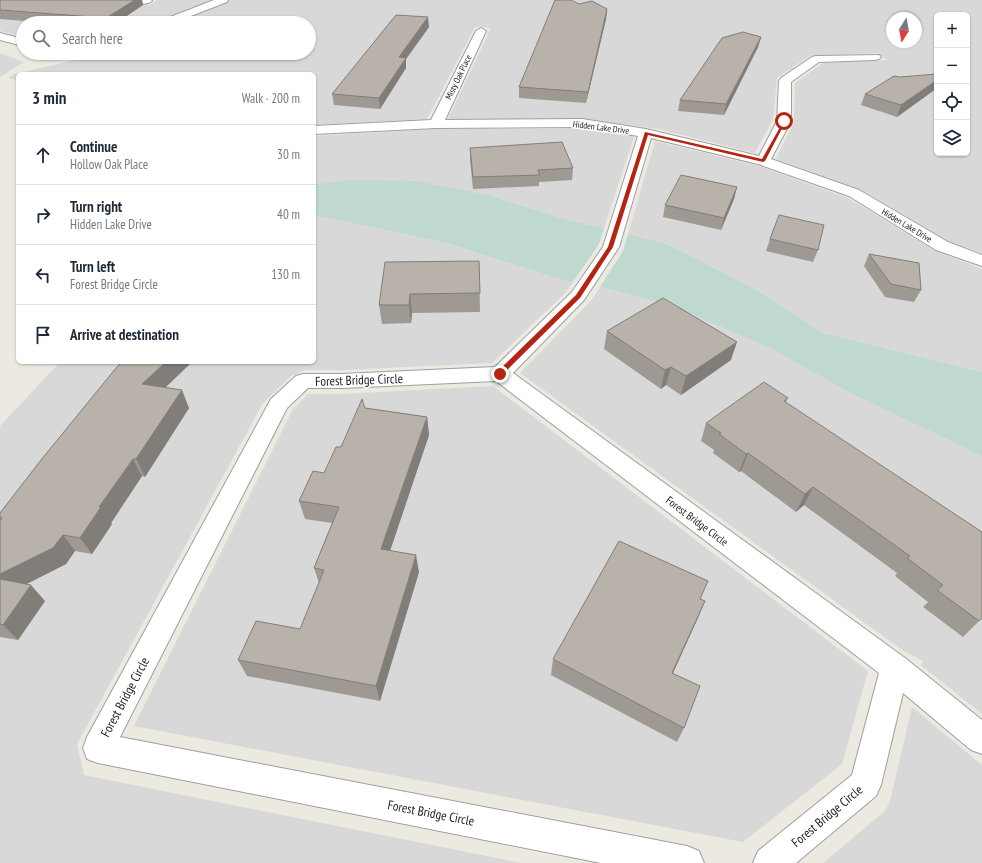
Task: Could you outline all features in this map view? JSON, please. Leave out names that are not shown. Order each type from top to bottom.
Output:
[{"type":"street","points":[[119,0],[147,1]]},
{"type":"street","points":[[182,16],[223,0]]},
{"type":"street","name":"Misty Oak Place","points":[[436,124],[481,31]]},
{"type":"street","points":[[0,36],[16,41]]},
{"type":"street","points":[[763,161],[784,121],[785,81],[816,59],[875,57]]},
{"type":"street","name":"Hidden Lake Drive","points":[[316,130],[436,124],[582,123],[646,133],[763,161],[854,194],[942,246],[982,261]]},
{"type":"street","points":[[500,374],[578,296],[611,247],[646,133]]},
{"type":"street","name":"Forest Bridge Circle","points":[[687,863],[98,748],[279,404],[302,381],[342,381],[500,374],[895,668],[982,739]]},
{"type":"street","name":"Forest Bridge Circle","points":[[770,863],[865,785],[895,668]]},
{"type":"shaded area","points":[[0,0],[95,0],[150,5],[157,0],[214,0],[172,16],[16,16],[16,35],[0,31]]},
{"type":"shaded area","points":[[231,0],[982,0],[982,253],[948,241],[862,190],[776,159],[794,122],[795,83],[823,63],[887,60],[879,53],[812,56],[808,57],[777,78],[773,119],[755,153],[658,129],[584,119],[448,119],[491,28],[475,27],[427,119],[316,125],[316,72],[23,72],[76,60],[316,60],[316,16],[191,16]]},
{"type":"shaded area","points":[[0,53],[24,62],[0,77]]},
{"type":"shaded area","points":[[14,74],[16,74],[16,80],[8,78]]},
{"type":"shaded area","points":[[434,129],[581,129],[634,137],[604,228],[568,220],[488,195],[349,180],[316,184],[316,136]]},
{"type":"shaded area","points":[[655,141],[759,166],[848,198],[934,250],[982,269],[982,372],[823,333],[753,288],[667,244],[628,234]]},
{"type":"shaded area","points":[[349,180],[416,181],[488,195],[568,220],[604,228],[599,244],[573,282],[556,278],[447,243],[316,215],[316,184]]},
{"type":"shaded area","points":[[316,215],[447,243],[556,278],[573,282],[566,292],[492,363],[344,370],[306,370],[291,376],[263,403],[77,744],[84,775],[521,863],[0,863],[0,426],[58,364],[316,364]]},
{"type":"shaded area","points":[[628,234],[667,244],[753,288],[823,333],[982,372],[982,456],[850,393],[772,349],[671,305],[600,287],[623,251]]},
{"type":"shaded area","points":[[600,287],[671,305],[772,349],[850,393],[982,456],[982,714],[921,665],[923,661],[902,650],[520,373],[590,302]]},
{"type":"shaded area","points":[[493,386],[868,671],[842,764],[743,842],[134,726],[293,409],[308,394],[340,394]]},
{"type":"shaded area","points":[[912,707],[982,765],[982,863],[823,863],[885,811],[890,801]]},
{"type":"building","points":[[0,0],[135,0],[109,16],[80,16],[0,10]]},
{"type":"building","points":[[555,0],[571,0],[579,4],[592,1],[607,9],[588,92],[519,87]]},
{"type":"building","points":[[396,15],[428,17],[399,57],[406,58],[379,98],[332,94]]},
{"type":"building","points":[[743,32],[761,37],[726,104],[680,100],[722,38]]},
{"type":"building","points":[[934,74],[934,82],[901,105],[865,94],[894,76],[900,77]]},
{"type":"building","points":[[562,142],[573,168],[538,170],[540,175],[473,177],[470,148]]},
{"type":"building","points":[[681,175],[737,187],[724,218],[665,205]]},
{"type":"building","points":[[779,215],[824,225],[818,250],[770,239]]},
{"type":"building","points":[[869,254],[919,263],[921,290],[891,284]]},
{"type":"building","points":[[479,261],[480,293],[410,294],[409,305],[379,305],[385,262]]},
{"type":"building","points":[[663,298],[737,342],[686,376],[671,367],[665,370],[607,331]]},
{"type":"building","points":[[120,364],[164,364],[142,384],[182,390],[136,459],[133,459],[99,507],[101,507],[80,538],[63,535],[53,548],[0,574],[0,521],[2,518],[0,518],[0,513]]},
{"type":"building","points":[[764,382],[788,398],[784,401],[982,532],[982,618],[979,621],[937,590],[943,585],[907,558],[910,556],[813,487],[805,494],[748,453],[746,454],[719,434],[721,433],[706,423]]},
{"type":"building","points":[[362,399],[365,408],[427,417],[381,549],[416,555],[376,686],[238,660],[256,621],[300,629],[324,570],[314,568],[339,507],[299,501],[313,471],[324,473],[336,447],[341,447]]},
{"type":"building","points":[[619,541],[708,581],[700,599],[705,601],[672,673],[700,686],[684,728],[553,659]]},
{"type":"building","points":[[0,579],[31,585],[3,625],[0,624]]},
{"type":"route","points":[[500,374],[578,296],[611,247],[646,133],[763,161],[784,121]]}]
